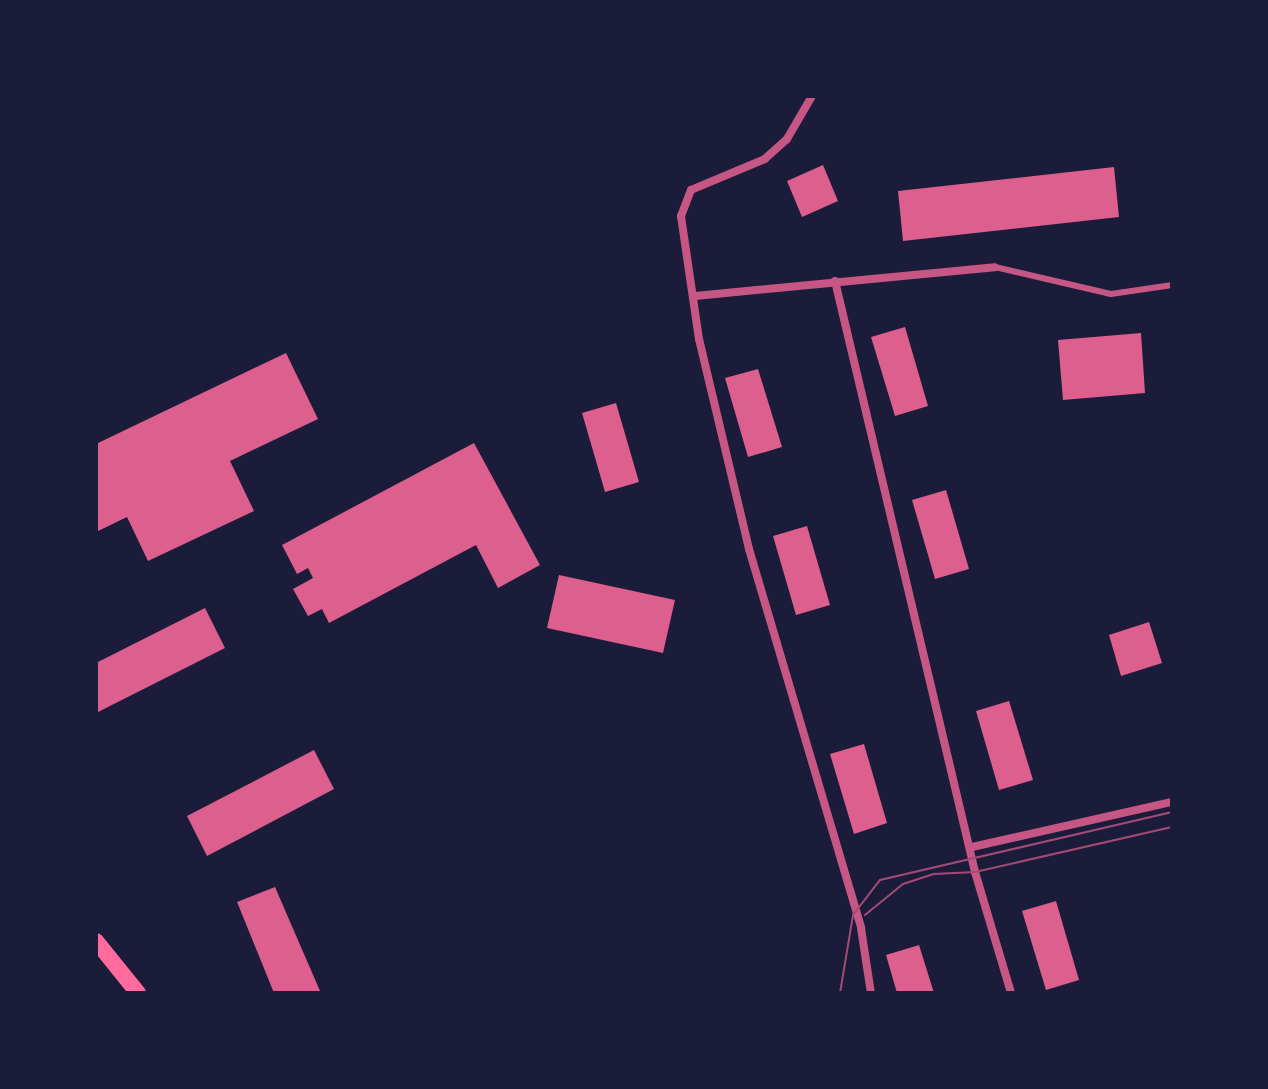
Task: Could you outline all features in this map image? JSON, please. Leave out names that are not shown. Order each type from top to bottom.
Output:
[{"type":"main road","points":[[96,941],[138,993]]},
{"type":"street","points":[[812,96],[787,139],[765,159],[691,190],[684,201],[681,216],[699,339],[749,549],[861,928],[871,993]]},
{"type":"street","points":[[695,296],[995,267]]},
{"type":"street","points":[[835,281],[972,847],[1011,993]]},
{"type":"street","points":[[972,847],[1172,802]]},
{"type":"lane","points":[[995,267],[1111,294],[1172,285]]},
{"type":"building","points":[[823,165],[838,201],[802,217],[787,181]]},
{"type":"building","points":[[1114,167],[1119,217],[903,241],[898,191]]},
{"type":"building","points":[[905,327],[928,406],[895,416],[871,337]]},
{"type":"building","points":[[1141,333],[1145,393],[1063,400],[1058,340]]},
{"type":"building","points":[[286,353],[318,419],[230,461],[254,511],[148,561],[127,517],[96,532],[96,444]]},
{"type":"building","points":[[758,369],[782,447],[748,457],[725,378]]},
{"type":"building","points":[[616,403],[639,482],[605,492],[582,413]]},
{"type":"building","points":[[474,443],[540,565],[498,588],[476,545],[329,623],[322,609],[308,616],[293,589],[313,578],[308,568],[297,574],[282,545]]},
{"type":"building","points":[[946,490],[969,569],[935,579],[912,500]]},
{"type":"building","points":[[807,526],[830,605],[796,615],[773,536]]},
{"type":"building","points":[[559,575],[675,600],[663,653],[547,628]]},
{"type":"building","points":[[205,608],[225,648],[96,713],[96,663]]},
{"type":"building","points":[[1149,622],[1162,663],[1121,676],[1109,635]]},
{"type":"building","points":[[1009,701],[1033,780],[999,790],[976,711]]},
{"type":"building","points":[[864,744],[887,823],[854,834],[830,754]]},
{"type":"building","points":[[314,750],[334,789],[207,856],[187,816]]},
{"type":"building","points":[[275,887],[320,991],[316,993],[274,993],[237,902]]},
{"type":"building","points":[[1056,901],[1079,980],[1046,990],[1022,911]]},
{"type":"building","points":[[919,945],[934,993],[897,993],[886,955]]},
{"type":"tram line","points":[[840,993],[853,915],[880,880],[1172,812]]},
{"type":"tram line","points":[[865,915],[903,884],[934,874],[975,872],[1172,827]]}]
